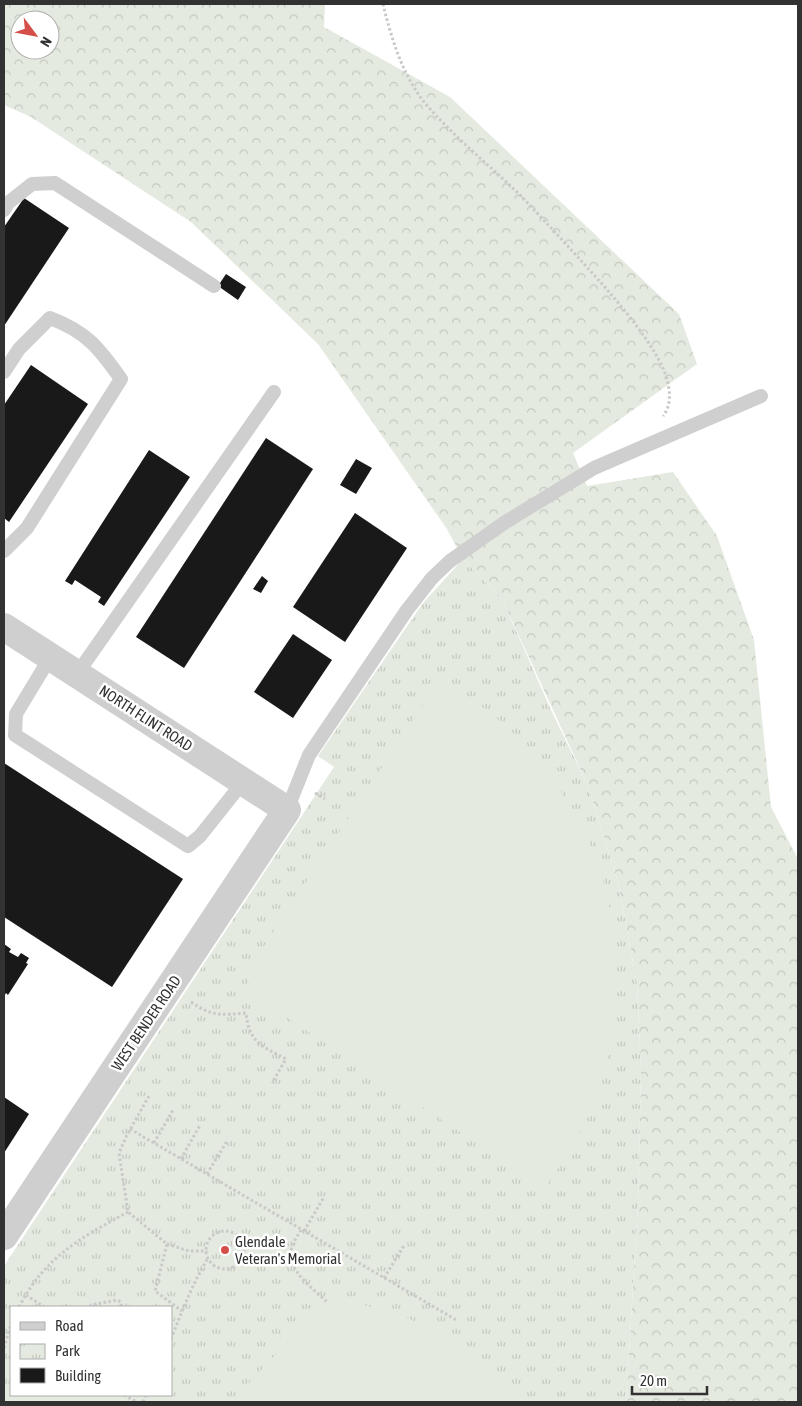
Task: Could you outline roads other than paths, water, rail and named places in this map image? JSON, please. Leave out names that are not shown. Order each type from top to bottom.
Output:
[{"type":"street","name":"NORTH FLINT ROAD","points":[[4,627],[287,810]]},
{"type":"street","name":"WEST BENDER ROAD","points":[[4,1236],[287,810]]},
{"type":"lane","points":[[4,210],[8,203],[32,184],[55,183],[214,286]]},
{"type":"lane","points":[[4,372],[19,349],[50,318],[70,326],[98,348],[121,379],[27,528],[4,551]]},
{"type":"lane","points":[[77,674],[274,392]]},
{"type":"lane","points":[[287,810],[309,755],[407,610],[432,578],[450,561],[504,523],[594,468],[762,396]]},
{"type":"lane","points":[[50,656],[16,714],[14,735],[188,846],[200,836],[243,782]]},
{"type":"place","name":"Glendale Veteran's Memorial","points":[[225,1250]]}]
